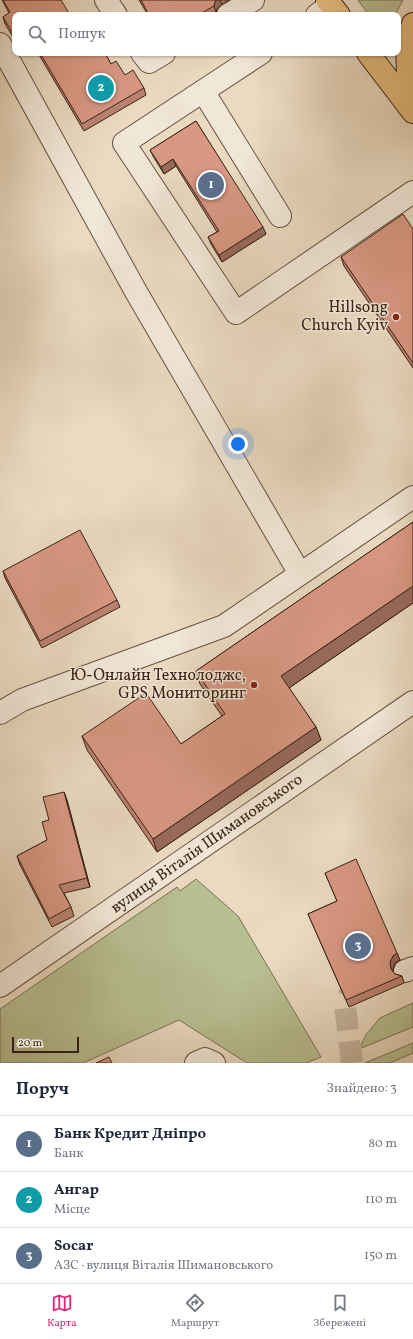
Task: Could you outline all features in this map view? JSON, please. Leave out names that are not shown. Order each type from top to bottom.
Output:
[{"type":"main road","points":[[413,24],[407,42],[408,76],[413,88]]},
{"type":"main road","points":[[370,56],[413,112]]},
{"type":"street","points":[[106,0],[114,12]]},
{"type":"street","points":[[233,12],[253,0]]},
{"type":"street","points":[[0,44],[135,290],[300,574]]},
{"type":"street","points":[[144,56],[149,62],[159,56]]},
{"type":"street","points":[[256,56],[124,143],[236,313],[413,192]]},
{"type":"street","points":[[203,91],[280,216]]},
{"type":"street","points":[[0,713],[22,700],[224,626],[413,497]]},
{"type":"street","name":"вулиця Віталія Шимановського","points":[[0,986],[413,702]]},
{"type":"street","points":[[196,1063],[205,1059],[214,1063]]},
{"type":"green space","points":[[358,0],[403,0],[397,12],[367,12]]},
{"type":"green space","points":[[196,879],[238,916],[321,1057],[306,1063],[247,1063],[179,1020],[83,1063],[0,1063],[0,1009],[177,887],[180,891]]},
{"type":"green space","points":[[413,1003],[413,1027],[359,1049],[366,1035],[380,1018]]},
{"type":"green space","points":[[413,1043],[413,1053],[390,1063],[365,1063]]},
{"type":"building","points":[[3,0],[61,0],[68,12],[12,12],[12,32],[3,17],[10,12]]},
{"type":"building","points":[[141,0],[216,0],[214,6],[203,12],[147,12]]},
{"type":"building","points":[[42,56],[107,56],[111,64],[116,61],[125,75],[133,70],[144,88],[82,124]]},
{"type":"building","points":[[196,121],[263,227],[219,255],[208,237],[219,231],[173,159],[161,167],[150,150]]},
{"type":"building","name":"Hillsong Church Kyiv","points":[[403,214],[413,229],[413,363],[341,257]]},
{"type":"building","points":[[413,522],[413,586],[281,676],[316,727],[153,839],[82,736],[146,693],[181,744],[225,714],[196,671]]},
{"type":"building","points":[[80,530],[117,600],[40,641],[3,571]]},
{"type":"building","points":[[64,792],[87,878],[59,885],[71,907],[49,919],[17,856],[47,840],[42,822],[49,820],[43,797]]},
{"type":"building","points":[[356,859],[397,953],[393,956],[390,962],[391,969],[395,974],[402,976],[346,1000],[308,914],[337,901],[325,873]]},
{"type":"building","points":[[109,1057],[112,1063],[96,1063]]},
{"type":"tunnel","points":[[352,1063],[345,1006],[346,1001],[350,994],[370,985]]},
{"type":"place","name":"Ангар","points":[[101,88]]},
{"type":"place","name":"Банк Кредит Дніпро","points":[[211,185]]},
{"type":"place","name":"Hillsong Church Kyiv","points":[[396,317]]},
{"type":"place","name":"Ю-Онлайн Технолоджс, GPS Мониторинг","points":[[254,685]]},
{"type":"place","name":"Socar","points":[[358,946]]}]
